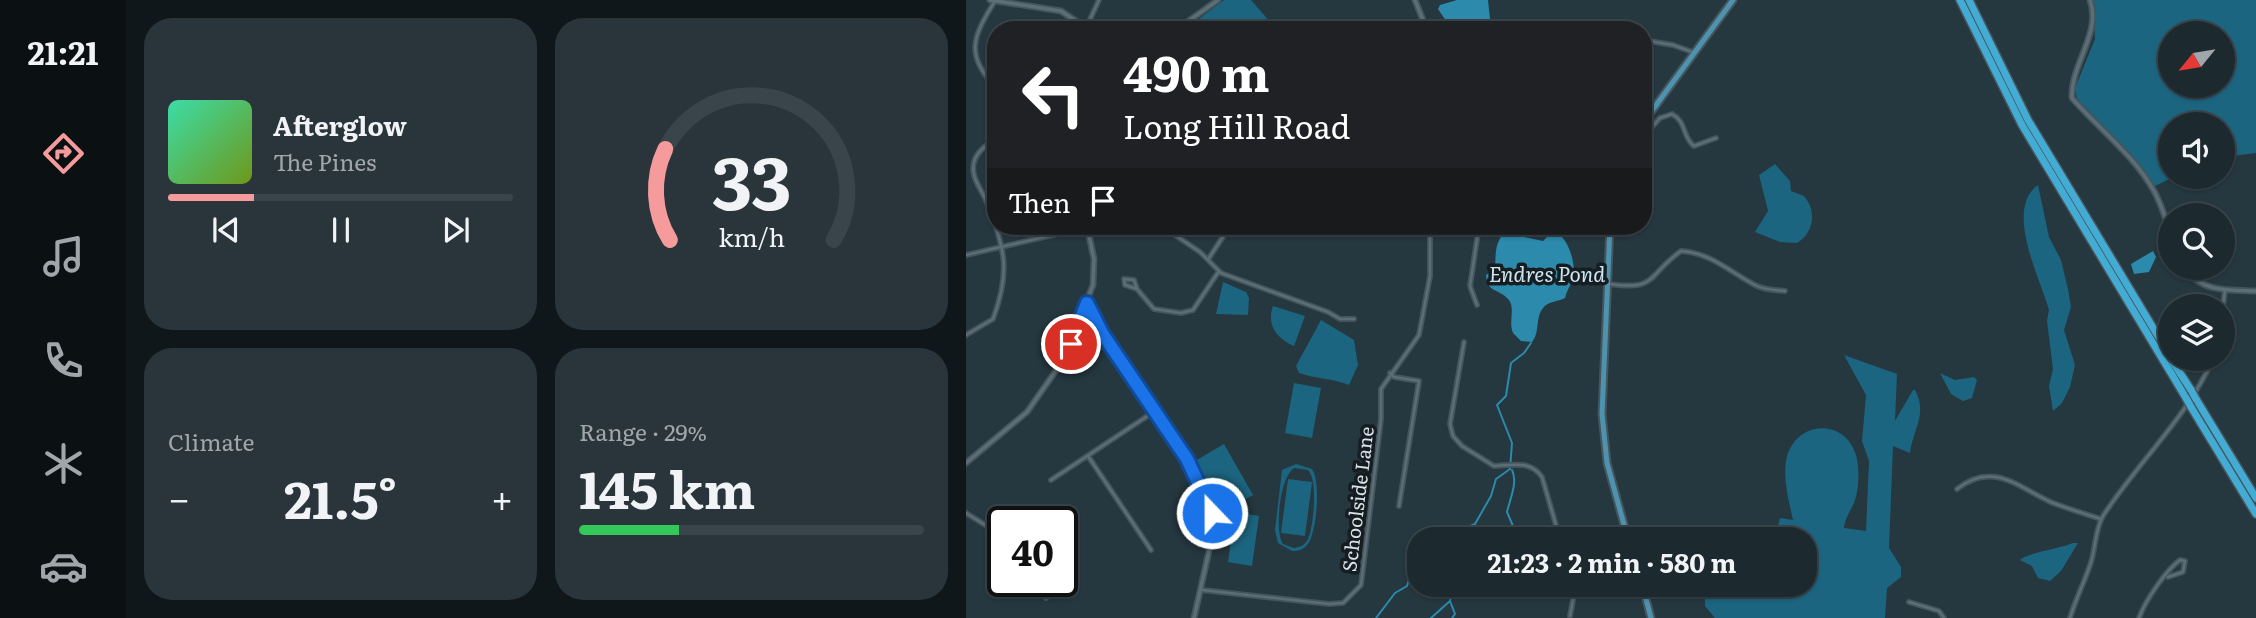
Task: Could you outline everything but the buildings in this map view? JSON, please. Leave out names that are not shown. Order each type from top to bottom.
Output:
[{"type":"highway","points":[[1960,0],[2022,125],[2256,514]]},
{"type":"highway","points":[[1969,0],[2007,80],[2055,167],[2158,337]]},
{"type":"highway","points":[[2179,371],[2256,498]]},
{"type":"main road","points":[[1652,111],[1733,0]]},
{"type":"main road","points":[[1609,235],[1601,391],[1607,463],[1625,527]]},
{"type":"main road","points":[[1645,597],[1651,618]]},
{"type":"street","points":[[1091,21],[1099,0]]},
{"type":"street","points":[[1189,21],[1218,0]]},
{"type":"street","points":[[1415,0],[1423,21]]},
{"type":"street","points":[[2090,0],[2092,26],[2074,75],[2072,98],[2135,165],[2155,192],[2159,203]]},
{"type":"street","points":[[970,38],[992,1],[1061,11],[1076,21]]},
{"type":"street","points":[[1652,42],[1695,53]]},
{"type":"street","points":[[976,74],[987,82]]},
{"type":"street","points":[[1652,127],[1660,118],[1672,114],[1683,122],[1687,139],[1693,146],[1716,138]]},
{"type":"street","points":[[987,145],[974,161],[973,174],[987,204]]},
{"type":"street","points":[[966,335],[993,319],[1006,281],[998,235]]},
{"type":"street","points":[[966,255],[1051,235]]},
{"type":"street","points":[[966,463],[1020,419],[1041,396],[1059,367],[1087,303],[1095,268],[1090,235]]},
{"type":"street","points":[[1175,235],[1208,259],[1219,271],[1340,319],[1354,319]]},
{"type":"street","points":[[1208,259],[1224,235]]},
{"type":"street","name":"Schoolside Lane","points":[[1199,590],[1329,604],[1343,603],[1358,591],[1363,573],[1368,506],[1381,419],[1381,389],[1419,335],[1430,276],[1430,235]]},
{"type":"street","points":[[1477,304],[1470,286],[1478,235]]},
{"type":"street","points":[[1606,284],[1635,288],[1645,285],[1681,251],[1696,252],[1714,260],[1758,287],[1785,291]]},
{"type":"street","points":[[1137,289],[1154,309],[1181,313],[1193,310],[1219,271]]},
{"type":"street","points":[[2196,280],[2225,290],[2256,291]]},
{"type":"street","points":[[2224,294],[2225,290]]},
{"type":"street","points":[[1087,303],[1102,333],[1194,471],[1212,513],[1213,533],[1194,618]]},
{"type":"street","points":[[1464,342],[1450,424],[1454,436],[1462,446],[1494,466],[1520,464],[1537,470],[1542,477],[1557,527]]},
{"type":"street","points":[[2070,618],[2090,567],[2101,519],[2136,468],[2163,440],[2181,415],[2206,371]]},
{"type":"street","points":[[1390,373],[1395,377],[1419,380],[1399,506]]},
{"type":"street","points":[[1051,480],[1155,411]]},
{"type":"street","points":[[1088,456],[1151,550]]},
{"type":"street","points":[[1957,489],[1973,478],[2012,480],[2056,504],[2101,519]]},
{"type":"street","points":[[966,513],[987,526]]},
{"type":"street","points":[[2139,618],[2146,601],[2168,577],[2172,566],[2180,560],[2185,561],[2183,572],[2168,577]]},
{"type":"street","points":[[1570,616],[1573,597]]},
{"type":"street","points":[[1909,602],[1939,611],[1944,618]]},
{"type":"shaded area","points":[[1224,0],[1251,0],[1269,21],[1196,21]]},
{"type":"shaded area","points":[[2093,0],[2256,0],[2256,153],[2235,156],[2235,112],[2158,112],[2158,185],[2155,186],[2130,153],[2077,99],[2075,88],[2095,39]]},
{"type":"shaded area","points":[[1775,164],[1790,181],[1791,191],[1804,196],[1811,208],[1810,228],[1797,243],[1780,242],[1755,232],[1768,211],[1759,175]]},
{"type":"shaded area","points":[[2038,185],[2049,237],[2061,260],[2068,289],[2071,307],[2064,330],[2075,365],[2070,387],[2062,403],[2053,411],[2049,386],[2053,369],[2047,321],[2049,310],[2024,227],[2024,210],[2028,196]]},
{"type":"shaded area","points":[[1223,282],[1246,292],[1249,298],[1248,315],[1216,314]]},
{"type":"shaded area","points":[[1273,306],[1305,316],[1294,346],[1274,330],[1271,319]]},
{"type":"shaded area","points":[[1321,320],[1354,340],[1358,365],[1349,385],[1299,373],[1296,366]]},
{"type":"shaded area","points":[[1844,355],[1897,374],[1895,421],[1913,390],[1919,399],[1920,407],[1910,453],[1893,446],[1889,548],[1901,567],[1901,577],[1887,588],[1885,618],[1715,618],[1705,606],[1707,597],[1817,597],[1817,527],[1778,527],[1780,518],[1793,520],[1786,483],[1786,461],[1798,438],[1808,431],[1830,429],[1850,442],[1856,455],[1858,479],[1856,498],[1844,528],[1866,531],[1869,461],[1862,441],[1866,395]]},
{"type":"shaded area","points":[[1940,373],[1955,380],[1974,377],[1977,380],[1972,398],[1963,401],[1951,394]]},
{"type":"shaded area","points":[[1294,383],[1321,388],[1312,438],[1285,433]]},
{"type":"shaded area","points":[[1224,444],[1253,495],[1225,511],[1195,461]]},
{"type":"shaded area","points":[[1296,464],[1312,469],[1315,475],[1317,495],[1313,530],[1304,548],[1292,551],[1278,543],[1275,530],[1282,470]],"holes":[[[1294,468],[1308,470],[1314,493],[1312,524],[1307,541],[1294,548],[1283,544],[1280,537],[1280,504],[1289,473]]]},
{"type":"shaded area","points":[[1288,479],[1312,482],[1305,536],[1281,533]]},
{"type":"shaded area","points":[[1235,512],[1259,516],[1252,566],[1228,562]]},
{"type":"shaded area","points":[[2078,543],[2061,571],[2050,581],[2038,578],[2032,566],[2020,560],[2030,555]]},
{"type":"water","points":[[1457,0],[1488,0],[1490,19],[1446,21],[1438,9],[1440,5]]},
{"type":"water","name":"Endres Pond","points":[[1503,235],[1543,241],[1549,235],[1560,235],[1569,247],[1574,272],[1565,298],[1543,308],[1532,342],[1521,341],[1513,333],[1510,302],[1488,285],[1486,275],[1495,269],[1498,242]]},
{"type":"water","points":[[2153,251],[2156,257],[2149,272],[2134,274],[2131,264]]},
{"type":"waterway","points":[[1468,527],[1475,524],[1491,496],[1496,479],[1510,469],[1512,443],[1497,405],[1506,396],[1511,363],[1524,353],[1531,343]]},
{"type":"waterway","points":[[1512,470],[1514,485],[1507,512],[1512,527]]},
{"type":"waterway","points":[[1376,618],[1395,593],[1407,586]]},
{"type":"waterway","points":[[1431,618],[1451,597]]},
{"type":"waterway","points":[[1450,601],[1455,614],[1452,618]]},
{"type":"route","points":[[1071,344],[1087,303],[1102,333],[1187,459],[1207,497],[1212,513]]}]
